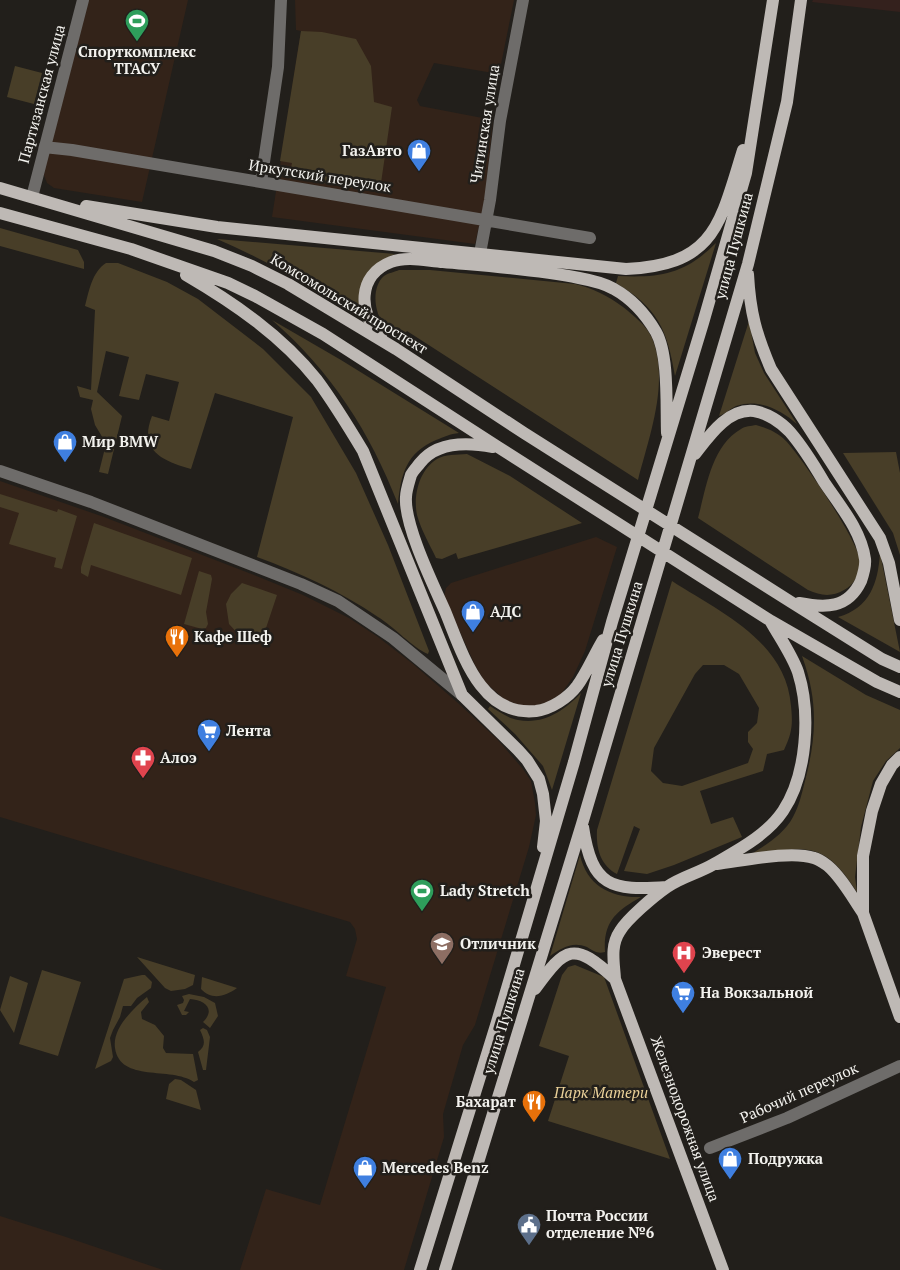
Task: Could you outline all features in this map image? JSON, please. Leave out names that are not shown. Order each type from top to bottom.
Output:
[{"type":"main road","name":"улица Пушкина","points":[[420,1270],[491,1044],[612,622],[703,324],[746,172],[773,0]]},
{"type":"main road","name":"улица Пушкина","points":[[445,1270],[582,824],[748,264],[787,102],[801,0]]},
{"type":"main road","points":[[34,197],[217,226],[479,259],[626,269],[648,268],[690,254],[704,244],[718,224],[730,193],[759,97]]},
{"type":"main road","name":"Комсомольский проспект","points":[[0,188],[214,251],[252,266],[288,284],[396,349],[790,602],[900,667]]},
{"type":"main road","points":[[0,213],[131,249],[228,283],[255,296],[323,334],[498,448],[771,621],[869,677],[900,692]]},
{"type":"main road","points":[[131,249],[178,270],[223,296],[256,321],[316,379],[341,413],[362,451],[462,695],[518,750],[539,779],[544,794],[546,821],[539,882]]},
{"type":"main road","points":[[396,349],[368,321],[364,297],[367,284],[376,271],[390,262],[406,259],[479,259],[586,279],[613,288],[640,309],[657,334],[663,353],[667,443]]},
{"type":"main road","points":[[748,264],[752,319],[771,369],[880,538],[889,563],[900,620]]},
{"type":"main road","points":[[690,460],[715,428],[743,412],[754,411],[771,417],[789,431],[809,459],[853,526],[861,544],[865,561],[863,576],[857,590],[845,601],[833,606],[816,606],[790,602]]},
{"type":"main road","points":[[498,448],[476,444],[460,444],[443,447],[427,454],[412,474],[406,497],[408,519],[429,574],[461,650],[480,685],[489,696],[502,706],[518,711],[542,710],[565,698],[577,686],[612,622]]},
{"type":"main road","points":[[615,979],[614,944],[619,932],[629,919],[667,887],[713,865],[765,831],[782,811],[792,793],[804,749],[806,712],[803,690],[797,669],[771,621]]},
{"type":"main road","points":[[863,913],[863,856],[872,811],[881,784],[892,765],[900,757]]},
{"type":"main road","points":[[582,824],[586,850],[591,863],[596,872],[606,881],[639,889],[667,887]]},
{"type":"main road","points":[[713,865],[800,855],[815,858],[828,866],[840,879],[863,913],[900,1017]]},
{"type":"main road","points":[[529,997],[553,964],[560,957],[571,953],[589,956],[615,979]]},
{"type":"main road","name":"Железнодорожная улица","points":[[615,979],[723,1270]]},
{"type":"street","name":"Партизанская улица","points":[[34,197],[44,147],[83,0]]},
{"type":"street","points":[[261,182],[278,67],[281,0]]},
{"type":"street","name":"Читинская улица","points":[[479,259],[487,220],[500,120],[523,0]]},
{"type":"street","name":"Иркутский переулок","points":[[44,147],[72,150],[590,238]]},
{"type":"street","points":[[0,472],[90,502],[284,577],[338,601],[393,638],[462,695]]},
{"type":"street","name":"Рабочий переулок","points":[[710,1148],[787,1118],[900,1066]]},
{"type":"shaded area","points":[[89,0],[188,0],[142,202],[54,188],[47,183],[44,175]]},
{"type":"shaded area","points":[[295,0],[514,0],[499,74],[434,63],[417,100],[420,106],[493,120],[485,199],[475,244],[272,217],[301,31],[296,30]]},
{"type":"shaded area","points":[[813,0],[900,0],[900,12],[812,2]]},
{"type":"shaded area","points":[[0,481],[104,517],[254,575],[303,595],[349,618],[413,664],[458,703],[497,739],[531,781],[536,815],[529,847],[475,1025],[463,1045],[443,1114],[444,1137],[404,1270],[240,1270],[266,1189],[320,1205],[386,987],[346,976],[357,939],[355,929],[350,922],[0,817]]},
{"type":"shaded area","points":[[596,537],[617,547],[585,651],[573,677],[561,694],[548,702],[534,706],[520,705],[505,700],[485,682],[475,665],[444,597],[446,588],[451,583]]},
{"type":"shaded area","points":[[0,1216],[63,1236],[163,1270],[0,1270]]},
{"type":"green space","points":[[301,31],[322,32],[356,39],[371,66],[374,102],[392,107],[381,183],[376,185],[374,191],[289,178],[292,163],[280,161]]},
{"type":"green space","points":[[15,66],[42,73],[34,104],[7,97]]},
{"type":"green space","points":[[0,228],[78,250],[84,262],[84,269],[0,246]]},
{"type":"green space","points":[[217,239],[395,254],[378,264],[366,279],[360,296],[361,316],[290,275]]},
{"type":"green space","points":[[716,243],[675,376],[668,345],[658,321],[642,301],[616,283],[618,276],[660,275],[683,268],[694,262]]},
{"type":"green space","points":[[106,263],[118,263],[167,282],[198,299],[263,349],[311,397],[356,473],[388,545],[429,651],[428,654],[416,647],[384,621],[349,599],[289,569],[257,557],[293,417],[215,393],[191,469],[181,466],[156,453],[148,438],[152,416],[169,421],[179,382],[146,374],[139,400],[119,396],[129,357],[106,351],[97,392],[122,416],[108,474],[99,472],[104,452],[104,440],[95,425],[91,409],[93,400],[80,397],[77,386],[91,390],[95,310],[85,306],[94,277],[97,271]]},
{"type":"green space","points":[[399,270],[430,270],[575,284],[606,296],[635,317],[652,338],[657,355],[659,373],[656,409],[638,480],[407,331],[401,337],[387,327],[381,321],[376,308],[377,287],[384,276]]},
{"type":"green space","points":[[272,320],[459,433],[436,440],[418,451],[403,474],[398,504],[375,452],[347,404],[313,360]]},
{"type":"green space","points":[[749,321],[755,353],[764,373],[797,424],[777,410],[753,403],[736,406],[719,416]]},
{"type":"green space","points":[[756,425],[779,435],[794,450],[816,481],[850,536],[857,551],[860,565],[856,578],[844,590],[826,595],[808,590],[698,518],[707,482],[716,457],[731,437],[741,429]]},
{"type":"green space","points":[[896,452],[900,473],[900,555],[893,533],[843,453]]},
{"type":"green space","points":[[467,454],[510,476],[582,523],[458,559],[456,553],[442,559],[436,558],[417,515],[416,500],[419,484],[426,470],[440,457]]},
{"type":"green space","points":[[0,494],[57,512],[58,509],[77,516],[62,569],[54,567],[56,558],[9,544],[19,513],[0,507]]},
{"type":"green space","points":[[94,523],[192,558],[181,595],[91,565],[88,577],[81,573],[81,567]]},
{"type":"green space","points":[[880,553],[900,652],[838,617],[849,613],[865,601],[874,584]]},
{"type":"green space","points":[[199,571],[211,575],[212,579],[206,612],[208,624],[206,628],[202,629],[184,624]]},
{"type":"green space","points":[[672,581],[710,604],[748,631],[764,646],[777,663],[786,683],[791,706],[792,724],[789,739],[784,750],[767,754],[763,771],[700,791],[711,824],[733,817],[742,837],[647,874],[624,871],[640,829],[634,826],[617,874],[607,866],[600,855],[597,843],[597,830]],"holes":[[[703,665],[724,665],[739,674],[759,708],[757,723],[748,732],[748,742],[753,749],[748,763],[682,786],[663,783],[651,771],[654,748],[695,674]]]},
{"type":"green space","points":[[242,583],[277,595],[261,643],[241,637],[229,624],[226,604],[231,594]]},
{"type":"green space","points":[[802,656],[866,695],[900,710],[900,748],[886,761],[873,781],[861,827],[855,877],[857,892],[834,863],[823,855],[812,851],[800,849],[750,855],[785,829],[795,813],[803,790],[812,748],[814,718],[811,688]]},
{"type":"green space","points":[[581,693],[552,790],[543,766],[515,734],[488,709],[490,706],[515,719],[537,720],[553,715]]},
{"type":"green space","points":[[580,855],[588,875],[602,888],[620,895],[641,897],[625,907],[613,918],[606,933],[605,952],[594,951],[582,945],[572,945],[550,956]]},
{"type":"green space","points":[[137,957],[195,975],[193,985],[185,989],[171,991],[165,988]]},
{"type":"green space","name":"Парк Матери","points":[[575,965],[604,977],[670,1159],[548,1121],[569,1056],[539,1046],[562,975],[568,967]]},
{"type":"green space","points":[[42,970],[81,982],[58,1056],[19,1044]]},
{"type":"green space","points":[[145,975],[152,982],[151,988],[137,998],[131,1006],[123,1006],[110,1038],[113,1057],[111,1061],[95,1069],[124,979]]},
{"type":"green space","points":[[10,976],[28,983],[14,1033],[0,1010]]},
{"type":"green space","points":[[202,977],[237,988],[224,995],[210,995],[201,989]]},
{"type":"green space","points":[[189,994],[204,997],[215,1003],[218,1016],[210,1028],[203,1022],[209,1013],[209,1009],[200,1001],[190,999],[184,1011],[189,1012],[186,1015],[182,1015],[177,1005],[183,1003],[182,996]]},
{"type":"green space","points":[[147,997],[149,1002],[141,1012],[142,1019],[155,1025],[164,1036],[163,1048],[166,1053],[193,1054],[198,1080],[194,1082],[184,1077],[136,1070],[126,1066],[119,1059],[115,1048],[115,1041],[120,1026]]},
{"type":"green space","points":[[203,1028],[207,1030],[210,1037],[206,1070],[203,1070],[198,1052],[204,1044],[200,1030]]},
{"type":"green space","points":[[175,1079],[181,1080],[196,1090],[201,1110],[166,1099],[169,1084]]},
{"type":"place","name":"Спорткомплекс ТГАСУ","points":[[137,42]]},
{"type":"place","name":"ГазАвто","points":[[419,172]]},
{"type":"place","name":"Мир BMW","points":[[65,463]]},
{"type":"place","name":"АДС","points":[[473,633]]},
{"type":"place","name":"Кафе Шеф","points":[[177,658]]},
{"type":"place","name":"Лента","points":[[209,752]]},
{"type":"place","name":"Алоэ","points":[[143,779]]},
{"type":"place","name":"Lady Stretch","points":[[422,912]]},
{"type":"place","name":"Отличник","points":[[442,965]]},
{"type":"place","name":"Эверест","points":[[684,974]]},
{"type":"place","name":"На Вокзальной","points":[[683,1014]]},
{"type":"place","name":"Бахарат","points":[[534,1123]]},
{"type":"place","name":"Подружка","points":[[730,1180]]},
{"type":"place","name":"Mercedes Benz","points":[[365,1189]]},
{"type":"place","name":"Почта России отделение №6","points":[[529,1246]]}]
